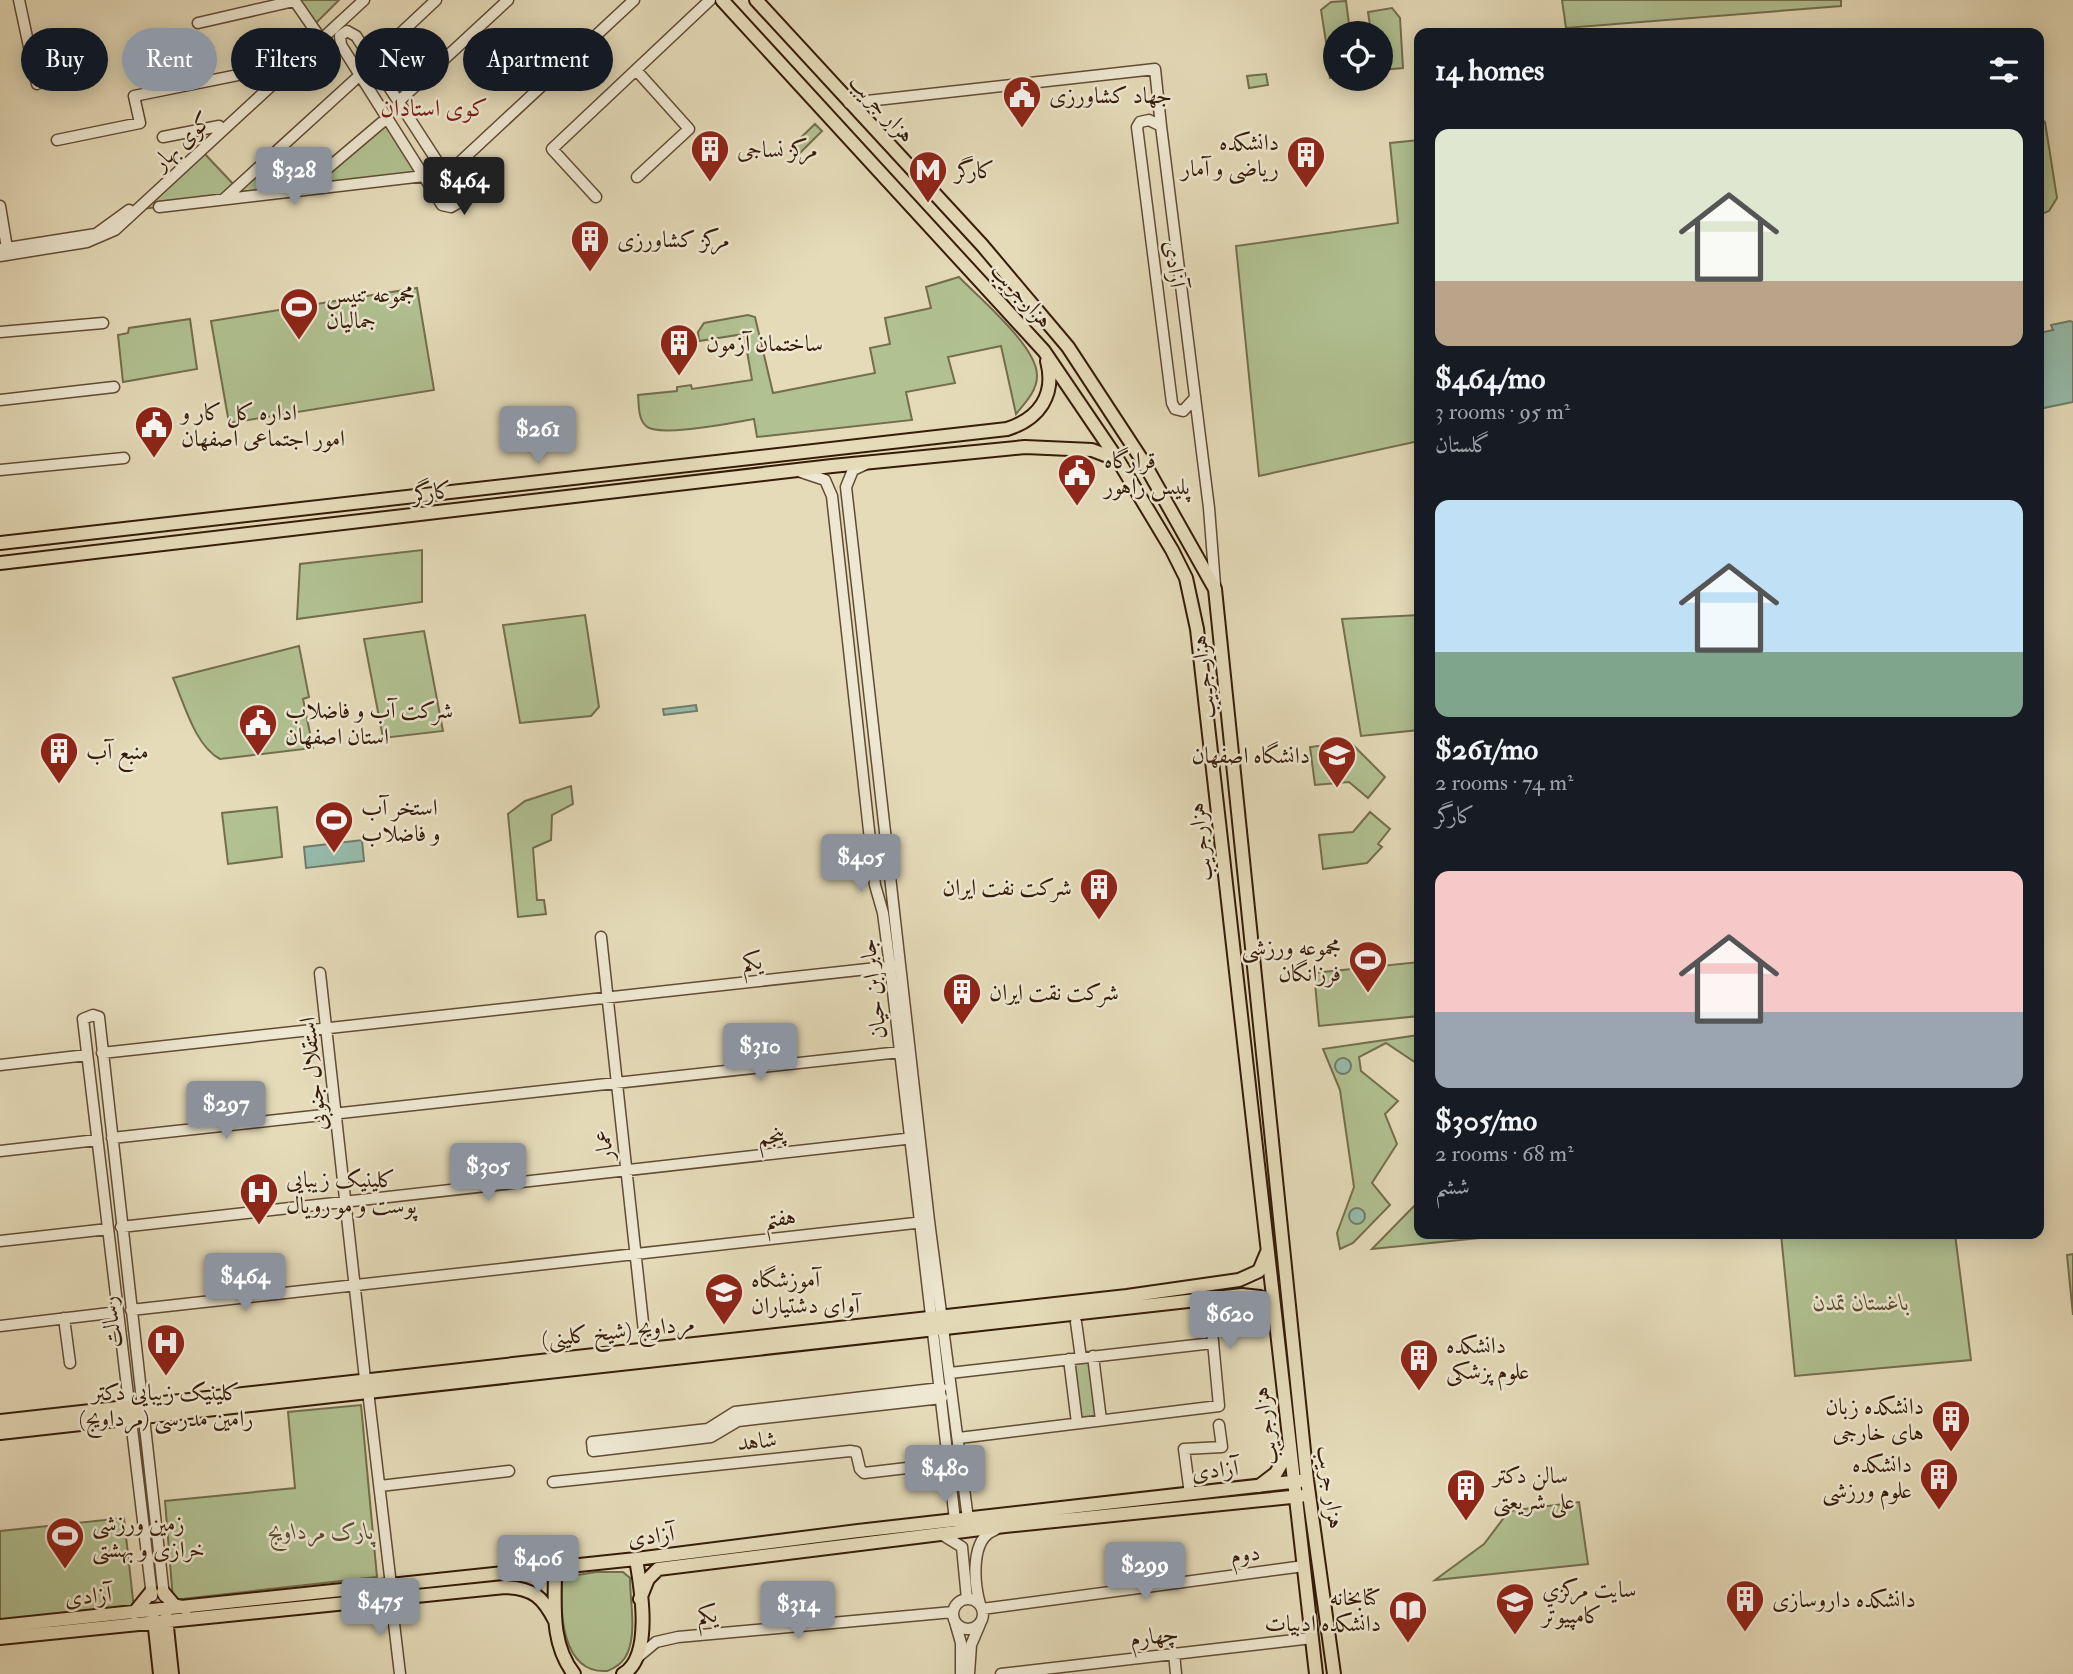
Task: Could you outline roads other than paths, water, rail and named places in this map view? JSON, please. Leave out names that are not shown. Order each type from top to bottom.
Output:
[{"type":"main road","name":"هزارجریب","points":[[722,0],[1044,351],[1118,460],[1183,571],[1197,629],[1316,1674]]},
{"type":"main road","name":"هزار جریب","points":[[756,0],[982,245],[1068,347],[1144,463],[1215,589],[1307,1480],[1334,1674]]},
{"type":"main road","name":"کارگر","points":[[0,543],[1007,429],[1034,417],[1048,393],[1050,373],[1044,351]]},
{"type":"main road","points":[[929,439],[929,457]]},
{"type":"main road","name":"کارگر","points":[[0,563],[929,457],[1062,446],[1093,450],[1118,460]]},
{"type":"main road","points":[[716,480],[709,477],[709,470],[782,455]]},
{"type":"main road","points":[[632,490],[644,483],[682,478],[685,474],[678,467]]},
{"type":"main road","name":"مرداویج (شیخ کلینی)","points":[[1128,1302],[1239,1280],[1259,1271],[1268,1252]]},
{"type":"main road","name":"مرداویج (شیخ کلینی)","points":[[0,1421],[136,1411],[1128,1302],[1260,1297],[1273,1307]]},
{"type":"main road","name":"مرداویج (شیخ کلینی)","points":[[366,1385],[646,1350],[937,1322]]},
{"type":"main road","name":"مرداویج (شیخ کلینی)","points":[[0,1433],[136,1411]]},
{"type":"main road","points":[[1258,1486],[1276,1473],[1289,1449]]},
{"type":"main road","name":"آزادی","points":[[640,1599],[648,1580],[658,1569],[1005,1526],[1190,1493],[1307,1480]]},
{"type":"main road","name":"آزادی","points":[[188,1614],[391,1585],[636,1559],[858,1531],[962,1520],[1309,1495]]},
{"type":"main road","points":[[858,1531],[859,1544]]},
{"type":"main road","points":[[627,1673],[642,1647],[636,1559]]},
{"type":"main road","points":[[555,1568],[555,1621],[560,1654],[574,1674]]},
{"type":"main road","name":"آزادی","points":[[0,1626],[137,1619],[520,1587],[535,1592],[544,1600],[555,1621]]},
{"type":"main road","points":[[158,1650],[137,1619],[157,1592],[188,1614],[168,1640]]},
{"type":"main road","points":[[160,1617],[168,1640],[172,1674]]},
{"type":"main road","points":[[160,1617],[160,1674]]},
{"type":"main road","name":"آزادی","points":[[0,1638],[137,1619]]},
{"type":"street","points":[[19,0],[25,28]]},
{"type":"street","points":[[198,23],[294,0],[314,28]]},
{"type":"street","name":"کوی بهار","points":[[329,28],[356,0]]},
{"type":"street","name":"کوی بهار","points":[[331,28],[364,0]]},
{"type":"street","points":[[406,28],[436,0]]},
{"type":"street","points":[[398,102],[508,0]]},
{"type":"street","points":[[446,176],[634,0]]},
{"type":"street","points":[[596,197],[552,149],[710,0]]},
{"type":"street","points":[[355,35],[347,31],[342,33],[339,41],[355,67]]},
{"type":"street","name":"آزادی","points":[[849,103],[1155,69],[1215,589]]},
{"type":"street","points":[[636,70],[689,130],[637,177]]},
{"type":"street","points":[[57,140],[141,123],[134,96],[231,78]]},
{"type":"street","points":[[224,199],[355,80]]},
{"type":"street","name":"کوی بهار","points":[[4,252],[96,234],[123,215],[258,91]]},
{"type":"street","name":"کوی بهار","points":[[4,252],[87,242],[115,230],[261,91]]},
{"type":"street","points":[[370,91],[442,205],[450,207],[458,203],[459,195],[391,91]]},
{"type":"street","points":[[300,191],[387,118]]},
{"type":"street","name":"آزادی","points":[[1161,126],[1149,120],[1137,127],[1172,403],[1175,409],[1183,411],[1194,400]]},
{"type":"street","points":[[163,138],[219,125]]},
{"type":"street","points":[[159,207],[424,176]]},
{"type":"street","points":[[0,206],[4,252]]},
{"type":"street","points":[[0,332],[103,323]]},
{"type":"street","points":[[0,400],[114,387]]},
{"type":"street","points":[[0,470],[124,458]]},
{"type":"street","points":[[832,496],[836,488],[846,492],[849,475],[867,463]]},
{"type":"street","points":[[797,471],[825,480],[832,496]]},
{"type":"street","name":"جابر ابن حیان","points":[[846,492],[871,694],[895,966],[937,1322]]},
{"type":"street","name":"جابر ابن حیان","points":[[832,496],[875,885],[895,966],[900,1052],[915,1138]]},
{"type":"street","points":[[854,695],[871,694]]},
{"type":"street","name":"عمار","points":[[601,937],[646,1350]]},
{"type":"street","name":"یکم","points":[[608,996],[895,966]]},
{"type":"street","name":"استقلال جنوبی","points":[[320,973],[391,1585]]},
{"type":"street","points":[[102,1054],[608,996]]},
{"type":"street","name":"رسالت","points":[[136,1411],[131,1311],[99,1017],[93,1015],[83,1019],[87,1055],[118,1312],[136,1411],[160,1617]]},
{"type":"street","points":[[112,1138],[900,1052]]},
{"type":"street","points":[[0,1065],[87,1055]]},
{"type":"street","name":"پنجم","points":[[347,1203],[915,1138]]},
{"type":"street","points":[[0,1151],[97,1140]]},
{"type":"street","points":[[121,1227],[347,1203]]},
{"type":"street","name":"هفتم","points":[[355,1285],[924,1222]]},
{"type":"street","points":[[0,1241],[108,1228]]},
{"type":"street","points":[[131,1311],[355,1285]]},
{"type":"street","points":[[959,1438],[1219,1406],[1209,1299]]},
{"type":"street","points":[[0,1326],[118,1312]]},
{"type":"street","points":[[64,1318],[70,1363]]},
{"type":"street","points":[[937,1322],[950,1373],[959,1438],[962,1520]]},
{"type":"street","points":[[937,1322],[941,1393],[950,1463],[962,1520]]},
{"type":"street","points":[[1076,1322],[1081,1358]]},
{"type":"street","points":[[950,1373],[1213,1343]]},
{"type":"street","points":[[1093,1356],[1101,1420]]},
{"type":"street","points":[[1069,1359],[1077,1423]]},
{"type":"street","points":[[941,1393],[738,1421],[711,1437],[593,1451],[592,1447],[592,1442],[708,1429],[735,1412],[941,1393]]},
{"type":"street","points":[[1190,1493],[1184,1449],[1222,1447],[1219,1425]]},
{"type":"street","name":"شاهد","points":[[553,1482],[850,1451],[856,1452],[860,1469],[864,1473],[950,1463]]},
{"type":"street","points":[[380,1486],[509,1471]]},
{"type":"street","points":[[969,1674],[971,1645],[982,1620],[977,1581],[979,1541],[987,1532],[1005,1526]]},
{"type":"street","points":[[941,1534],[962,1547],[967,1599]]},
{"type":"street","name":"دوم","points":[[981,1607],[1304,1566]]},
{"type":"street","points":[[391,1598],[400,1674]]},
{"type":"street","points":[[967,1599],[981,1607]]},
{"type":"street","points":[[961,1674],[961,1643],[954,1617],[957,1603],[967,1599]]},
{"type":"street","points":[[954,1617],[967,1629],[975,1628],[982,1620]]},
{"type":"street","name":"یکم","points":[[638,1657],[656,1642],[678,1637],[954,1617]]},
{"type":"street","name":"چهارم","points":[[1001,1674],[1312,1638]]},
{"type":"street","points":[[1174,1653],[1176,1674]]},
{"type":"place","name":"جهاد کشاورزی","points":[[1022,129]]},
{"type":"place","name":"مرکز نساجی","points":[[710,183]]},
{"type":"place","name":"دانشکده ریاضی و آمار","points":[[1306,189]]},
{"type":"place","name":"کارگر","points":[[928,204]]},
{"type":"place","name":"مرکز کشاورزی","points":[[590,273]]},
{"type":"place","name":"مجموعه تنیس جمالیان","points":[[299,341]]},
{"type":"place","name":"ساختمان آزمون","points":[[679,377]]},
{"type":"place","name":"اداره کل کار و امور اجتماعی اصفهان","points":[[154,459]]},
{"type":"place","name":"قرارگاه پلیس راهور","points":[[1077,507]]},
{"type":"place","name":"شرکت آب و فاضلاب استان اصفهان","points":[[258,757]]},
{"type":"place","name":"منبع آب","points":[[59,785]]},
{"type":"place","name":"دانشگاه اصفهان","points":[[1337,789]]},
{"type":"place","name":"استخر آب و فاضلاب","points":[[334,854]]},
{"type":"place","name":"شرکت نفت ایران","points":[[1099,921]]},
{"type":"place","name":"مجموعه ورزشی فرزانگان","points":[[1368,994]]},
{"type":"place","name":"شرکت نقت ایران","points":[[962,1026]]},
{"type":"place","name":"کلینیک زیبایی پوست و مو رویال","points":[[259,1226]]},
{"type":"place","name":"آموزشگاه آوای دشتیاران","points":[[724,1326]]},
{"type":"place","name":"کلینیک زیبایی دکتر رامین مدرسی (مرداویج)","points":[[166,1377]]},
{"type":"place","name":"دانشکده علوم پزشکی","points":[[1419,1392]]},
{"type":"place","name":"دانشکده زبان های خارجی","points":[[1951,1453]]},
{"type":"place","name":"دانشکده علوم ورزشی","points":[[1939,1511]]},
{"type":"place","name":"سالن دکتر علی شریعتی","points":[[1466,1522]]},
{"type":"place","name":"زمین ورزشی خرازی و بهشتی","points":[[65,1570]]},
{"type":"place","name":"دانشکده داروسازی","points":[[1745,1633]]},
{"type":"place","name":"سايت مرکزي کامپيوتر","points":[[1515,1636]]},
{"type":"place","name":"کتابخانه دانشکده ادبيات","points":[[1408,1644]]},
{"type":"district","name":"کوی استادان","points":[[434,108]]},
{"type":"park label","name":"باغستان تمدن","points":[[1861,1302]]},
{"type":"park label","name":"پارک مرداویج","points":[[321,1531]]}]
